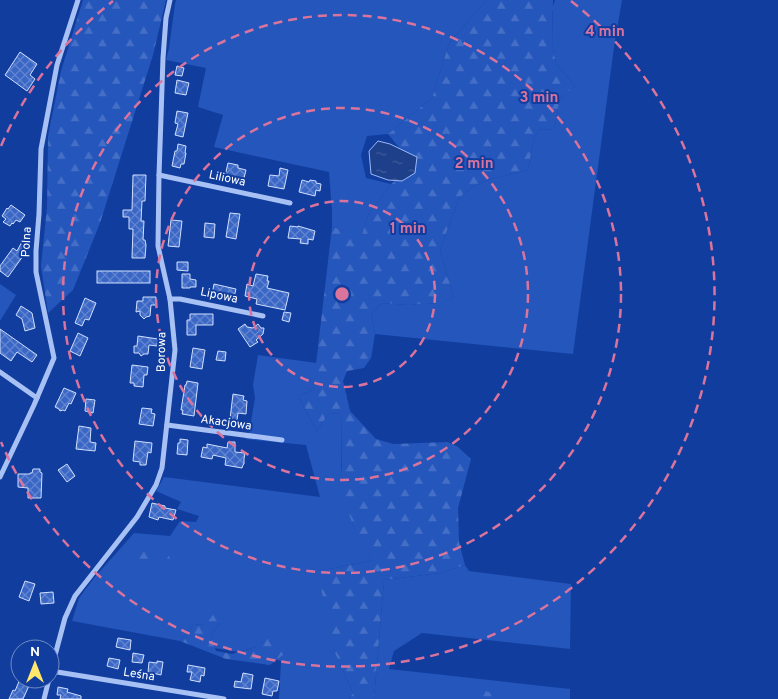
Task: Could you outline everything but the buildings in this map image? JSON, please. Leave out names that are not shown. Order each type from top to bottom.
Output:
[{"type":"street","name":"Polna","points":[[0,477],[54,358],[36,272],[41,149],[57,65],[78,0]]},
{"type":"street","name":"Borowa","points":[[59,639],[65,618],[75,596],[137,516],[160,477],[162,468],[174,350],[170,299],[158,246],[158,175],[164,40],[170,0]]},
{"type":"street","name":"Liliowa","points":[[158,175],[290,203]]},
{"type":"street","name":"Lipowa","points":[[170,299],[180,298],[263,316]]},
{"type":"street","points":[[0,372],[36,398]]},
{"type":"street","name":"Akacjowa","points":[[167,425],[282,440]]},
{"type":"street","name":"Leśna","points":[[60,674],[224,699]]},
{"type":"green space","points":[[83,0],[166,0],[153,55],[100,223],[73,290],[48,313],[41,266],[47,207],[48,136],[61,71]]},
{"type":"green space","points":[[176,0],[487,0],[449,43],[432,98],[388,134],[367,136],[361,155],[366,178],[391,184],[368,215],[362,236],[332,227],[329,172],[214,147],[223,115],[198,107],[206,68],[166,60]]},
{"type":"green space","points":[[487,0],[553,0],[552,43],[556,64],[575,86],[560,99],[554,130],[540,129],[534,138],[528,170],[488,180],[472,187],[459,198],[440,250],[454,298],[440,303],[408,305],[382,303],[371,313],[375,334],[371,358],[364,368],[347,371],[343,381],[350,411],[376,439],[393,444],[448,442],[458,447],[471,459],[458,508],[459,542],[465,565],[440,573],[384,580],[374,699],[349,699],[353,693],[334,651],[319,579],[329,569],[371,561],[352,521],[344,497],[342,414],[329,413],[317,431],[298,396],[313,390],[332,227],[362,235],[368,215],[391,184],[414,166],[388,134],[432,98],[449,43]]},
{"type":"green space","points":[[555,0],[622,0],[573,354],[375,334],[371,313],[382,303],[408,305],[439,303],[454,298],[440,250],[459,198],[472,187],[488,180],[528,170],[534,138],[540,129],[554,130],[560,99],[575,86],[556,64],[552,43],[553,6]]},
{"type":"green space","points":[[0,284],[16,295],[0,321]]},
{"type":"green space","points":[[258,355],[317,363],[313,390],[298,396],[317,431],[329,413],[342,414],[341,466],[347,506],[353,525],[371,561],[329,569],[334,651],[353,693],[349,699],[279,699],[281,661],[277,660],[286,653],[256,647],[238,652],[215,648],[211,635],[220,623],[193,625],[180,641],[72,621],[79,598],[134,533],[170,536],[180,521],[196,522],[199,516],[177,509],[181,502],[156,491],[164,477],[320,497],[306,445],[245,439],[249,433],[255,398],[253,385]]},
{"type":"green space","points":[[150,550],[166,553],[171,562],[167,565],[159,565],[153,562],[146,565],[142,576],[136,576],[138,567],[133,559],[143,552]]},
{"type":"green space","points":[[465,565],[469,571],[571,584],[570,649],[422,633],[394,651],[389,669],[570,689],[570,699],[374,699],[384,580],[440,573]]},
{"type":"green space","points":[[216,611],[220,623],[211,635],[216,651],[232,654],[256,647],[259,637],[278,640],[286,653],[270,665],[226,659],[180,641],[193,625],[206,624]]},
{"type":"green space","points":[[479,689],[492,693],[493,699],[473,699]]},
{"type":"water","points":[[378,141],[390,144],[417,157],[415,173],[402,181],[388,180],[371,174],[369,151]]}]
